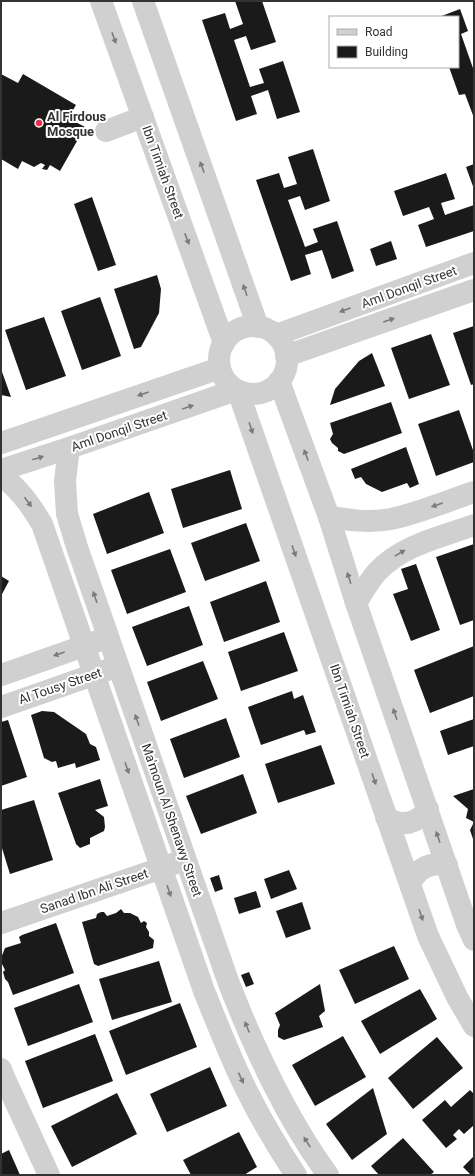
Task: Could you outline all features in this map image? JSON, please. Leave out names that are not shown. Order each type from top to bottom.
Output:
[{"type":"street","name":"Ibn Timiah Street","points":[[101,1],[224,343]]},
{"type":"street","points":[[143,1],[267,331],[285,349],[285,371],[273,388],[256,394],[247,394],[237,391],[226,381],[220,368],[219,359],[224,343],[229,336],[242,328],[267,331]]},
{"type":"street","points":[[106,131],[143,117]]},
{"type":"street","name":"Aml Donqil Street","points":[[267,331],[474,263]]},
{"type":"street","name":"Aml Donqil Street","points":[[286,356],[474,290]]},
{"type":"street","name":"Aml Donqil Street","points":[[1,443],[220,368]]},
{"type":"street","points":[[279,381],[329,517],[356,603],[474,940]]},
{"type":"street","name":"Ibn Timiah Street","points":[[237,391],[428,936],[457,998],[474,1026]]},
{"type":"street","name":"Aml Donqil Street","points":[[1,470],[237,391]]},
{"type":"street","name":"Ma'moun Al Shenawy Street","points":[[69,448],[65,481],[67,514],[77,547],[228,981],[270,1078],[295,1124],[328,1175]]},
{"type":"street","name":"Ma'moun Al Shenawy Street","points":[[1,475],[15,486],[30,504],[42,524],[204,991],[224,1041],[248,1093],[273,1140],[296,1175]]},
{"type":"street","points":[[329,517],[371,521],[390,519],[410,514],[474,492]]},
{"type":"street","points":[[356,603],[377,572],[394,556],[415,546],[474,525]]},
{"type":"street","points":[[1,675],[109,637]]},
{"type":"street","name":"Al Tousy Street","points":[[1,707],[119,666]]},
{"type":"street","points":[[386,817],[399,823],[412,823],[419,820],[428,809]]},
{"type":"street","name":"Sanad Ibn Ali Street","points":[[1,923],[186,860]]},
{"type":"street","points":[[410,883],[418,871],[425,867],[440,864],[447,865]]},
{"type":"street","points":[[1,1069],[49,1175]]},
{"type":"building","points":[[235,1],[262,1],[276,42],[251,50],[246,36],[234,40],[250,87],[264,83],[259,69],[283,61],[300,112],[277,119],[268,90],[251,96],[257,114],[236,121],[202,20],[225,13],[230,29],[243,24]]},
{"type":"building","points":[[460,9],[468,31],[461,34],[474,71],[474,118],[465,94],[459,95],[449,68],[459,68],[459,16],[442,16]]},
{"type":"building","name":"Al Firdous Mosque","points":[[1,74],[18,83],[23,74],[76,105],[68,118],[85,127],[60,171],[50,165],[47,170],[42,169],[45,165],[41,163],[34,167],[22,161],[18,169],[1,159]]},
{"type":"building","points":[[313,149],[330,201],[305,210],[300,196],[288,200],[305,247],[318,242],[313,229],[337,221],[354,271],[332,279],[322,250],[305,255],[311,274],[291,281],[256,180],[279,173],[284,188],[297,184],[288,157]]},
{"type":"building","points":[[474,164],[474,189],[466,167]]},
{"type":"building","points":[[446,173],[455,199],[441,203],[445,215],[474,205],[474,231],[426,247],[418,225],[434,219],[429,207],[403,216],[394,191]]},
{"type":"building","points":[[92,197],[116,265],[98,271],[74,204]]},
{"type":"building","points":[[391,241],[397,259],[376,266],[370,249]]},
{"type":"building","points":[[157,275],[161,289],[159,313],[141,347],[134,349],[114,289]]},
{"type":"building","points":[[100,297],[121,356],[82,370],[61,311]]},
{"type":"building","points":[[44,317],[66,376],[26,390],[5,330]]},
{"type":"building","points":[[474,326],[474,384],[471,385],[453,333]]},
{"type":"building","points":[[431,334],[450,385],[409,399],[391,348]]},
{"type":"building","points":[[372,353],[385,386],[330,405],[335,389],[359,361]]},
{"type":"building","points":[[1,369],[11,397],[1,395]]},
{"type":"building","points":[[391,402],[402,433],[344,454],[338,451],[338,448],[330,439],[333,434],[330,423]]},
{"type":"building","points":[[459,410],[474,453],[474,462],[436,476],[418,424]]},
{"type":"building","points":[[406,447],[419,484],[410,488],[407,483],[382,492],[366,484],[361,477],[355,479],[351,469]]},
{"type":"building","points":[[230,470],[242,509],[183,528],[171,489]]},
{"type":"building","points":[[149,492],[164,533],[107,554],[93,514]]},
{"type":"building","points":[[246,523],[260,561],[205,581],[191,543]]},
{"type":"building","points":[[474,544],[474,620],[460,625],[436,557]]},
{"type":"building","points":[[170,549],[186,592],[127,614],[111,570]]},
{"type":"building","points":[[416,564],[440,630],[411,641],[393,594],[408,589],[401,569]]},
{"type":"building","points":[[1,576],[9,581],[1,596]]},
{"type":"building","points":[[266,581],[280,622],[224,642],[210,602]]},
{"type":"building","points":[[189,606],[203,645],[147,666],[132,627]]},
{"type":"building","points":[[284,632],[298,671],[241,691],[228,652]]},
{"type":"building","points":[[474,646],[474,696],[430,713],[414,670]]},
{"type":"building","points":[[203,661],[218,699],[161,721],[147,682]]},
{"type":"building","points":[[292,691],[294,699],[303,695],[316,732],[306,735],[304,730],[261,745],[248,707]]},
{"type":"building","points":[[42,711],[54,712],[86,734],[90,744],[96,747],[100,760],[76,768],[75,763],[58,768],[56,761],[52,762],[44,758],[31,715]]},
{"type":"building","points":[[226,718],[240,757],[184,778],[170,739]]},
{"type":"building","points":[[474,719],[474,746],[448,755],[440,731]]},
{"type":"building","points":[[8,720],[27,777],[1,786],[1,722]]},
{"type":"building","points":[[321,745],[335,784],[278,803],[265,764]]},
{"type":"building","points":[[243,774],[257,813],[201,834],[186,796]]},
{"type":"building","points":[[100,779],[108,806],[95,810],[104,817],[104,831],[90,838],[90,844],[80,848],[76,844],[58,793]]},
{"type":"building","points":[[474,789],[474,822],[466,818],[468,809],[453,796]]},
{"type":"building","points":[[34,800],[53,860],[10,874],[1,845],[1,810]]},
{"type":"building","points":[[474,822],[474,842],[470,830]]},
{"type":"building","points":[[289,870],[297,889],[271,899],[264,879]]},
{"type":"building","points":[[219,875],[223,889],[215,892],[210,878]]},
{"type":"building","points":[[256,891],[261,907],[239,914],[234,898]]},
{"type":"building","points":[[302,902],[311,929],[286,938],[276,911]]},
{"type":"building","points":[[121,909],[124,913],[130,913],[138,917],[141,923],[144,921],[147,923],[146,927],[149,932],[149,936],[154,940],[153,948],[98,966],[94,964],[82,922],[96,918],[97,914],[101,912],[104,912],[107,916],[116,913]]},
{"type":"building","points":[[56,923],[74,973],[13,995],[8,982],[5,979],[3,972],[5,970],[1,962],[5,948],[21,943],[19,937],[22,935]]},
{"type":"building","points":[[394,946],[409,979],[355,1004],[339,970]]},
{"type":"building","points":[[159,961],[172,1002],[112,1020],[99,979]]},
{"type":"building","points":[[249,972],[254,984],[246,987],[241,975]]},
{"type":"building","points":[[79,984],[93,1022],[28,1046],[14,1008]]},
{"type":"building","points":[[320,984],[325,1011],[319,1016],[323,1027],[284,1040],[278,1037],[280,1025],[275,1013]]},
{"type":"building","points":[[420,989],[437,1019],[380,1054],[361,1021]]},
{"type":"building","points":[[180,1003],[197,1047],[126,1075],[109,1031]]},
{"type":"building","points":[[95,1034],[113,1081],[43,1108],[25,1061]]},
{"type":"building","points":[[343,1036],[366,1077],[315,1106],[292,1065]]},
{"type":"building","points":[[437,1037],[463,1068],[413,1109],[388,1078]]},
{"type":"building","points":[[210,1067],[227,1106],[167,1132],[150,1094]]},
{"type":"building","points":[[373,1088],[387,1134],[352,1160],[326,1124]]},
{"type":"building","points":[[470,1090],[474,1094],[474,1125],[464,1134],[459,1129],[453,1135],[457,1139],[446,1148],[422,1120],[445,1100],[451,1107]]},
{"type":"building","points":[[117,1093],[137,1134],[72,1167],[51,1126]]},
{"type":"building","points":[[239,1132],[257,1167],[244,1175],[191,1175],[183,1160]]},
{"type":"building","points":[[403,1138],[434,1172],[430,1175],[379,1175],[371,1166]]},
{"type":"building","points":[[9,1150],[20,1175],[1,1175],[1,1154]]},
{"type":"building","points":[[474,1156],[474,1175],[471,1175],[463,1167]]},
{"type":"place","name":"Al Firdous Mosque","points":[[39,123]]}]
